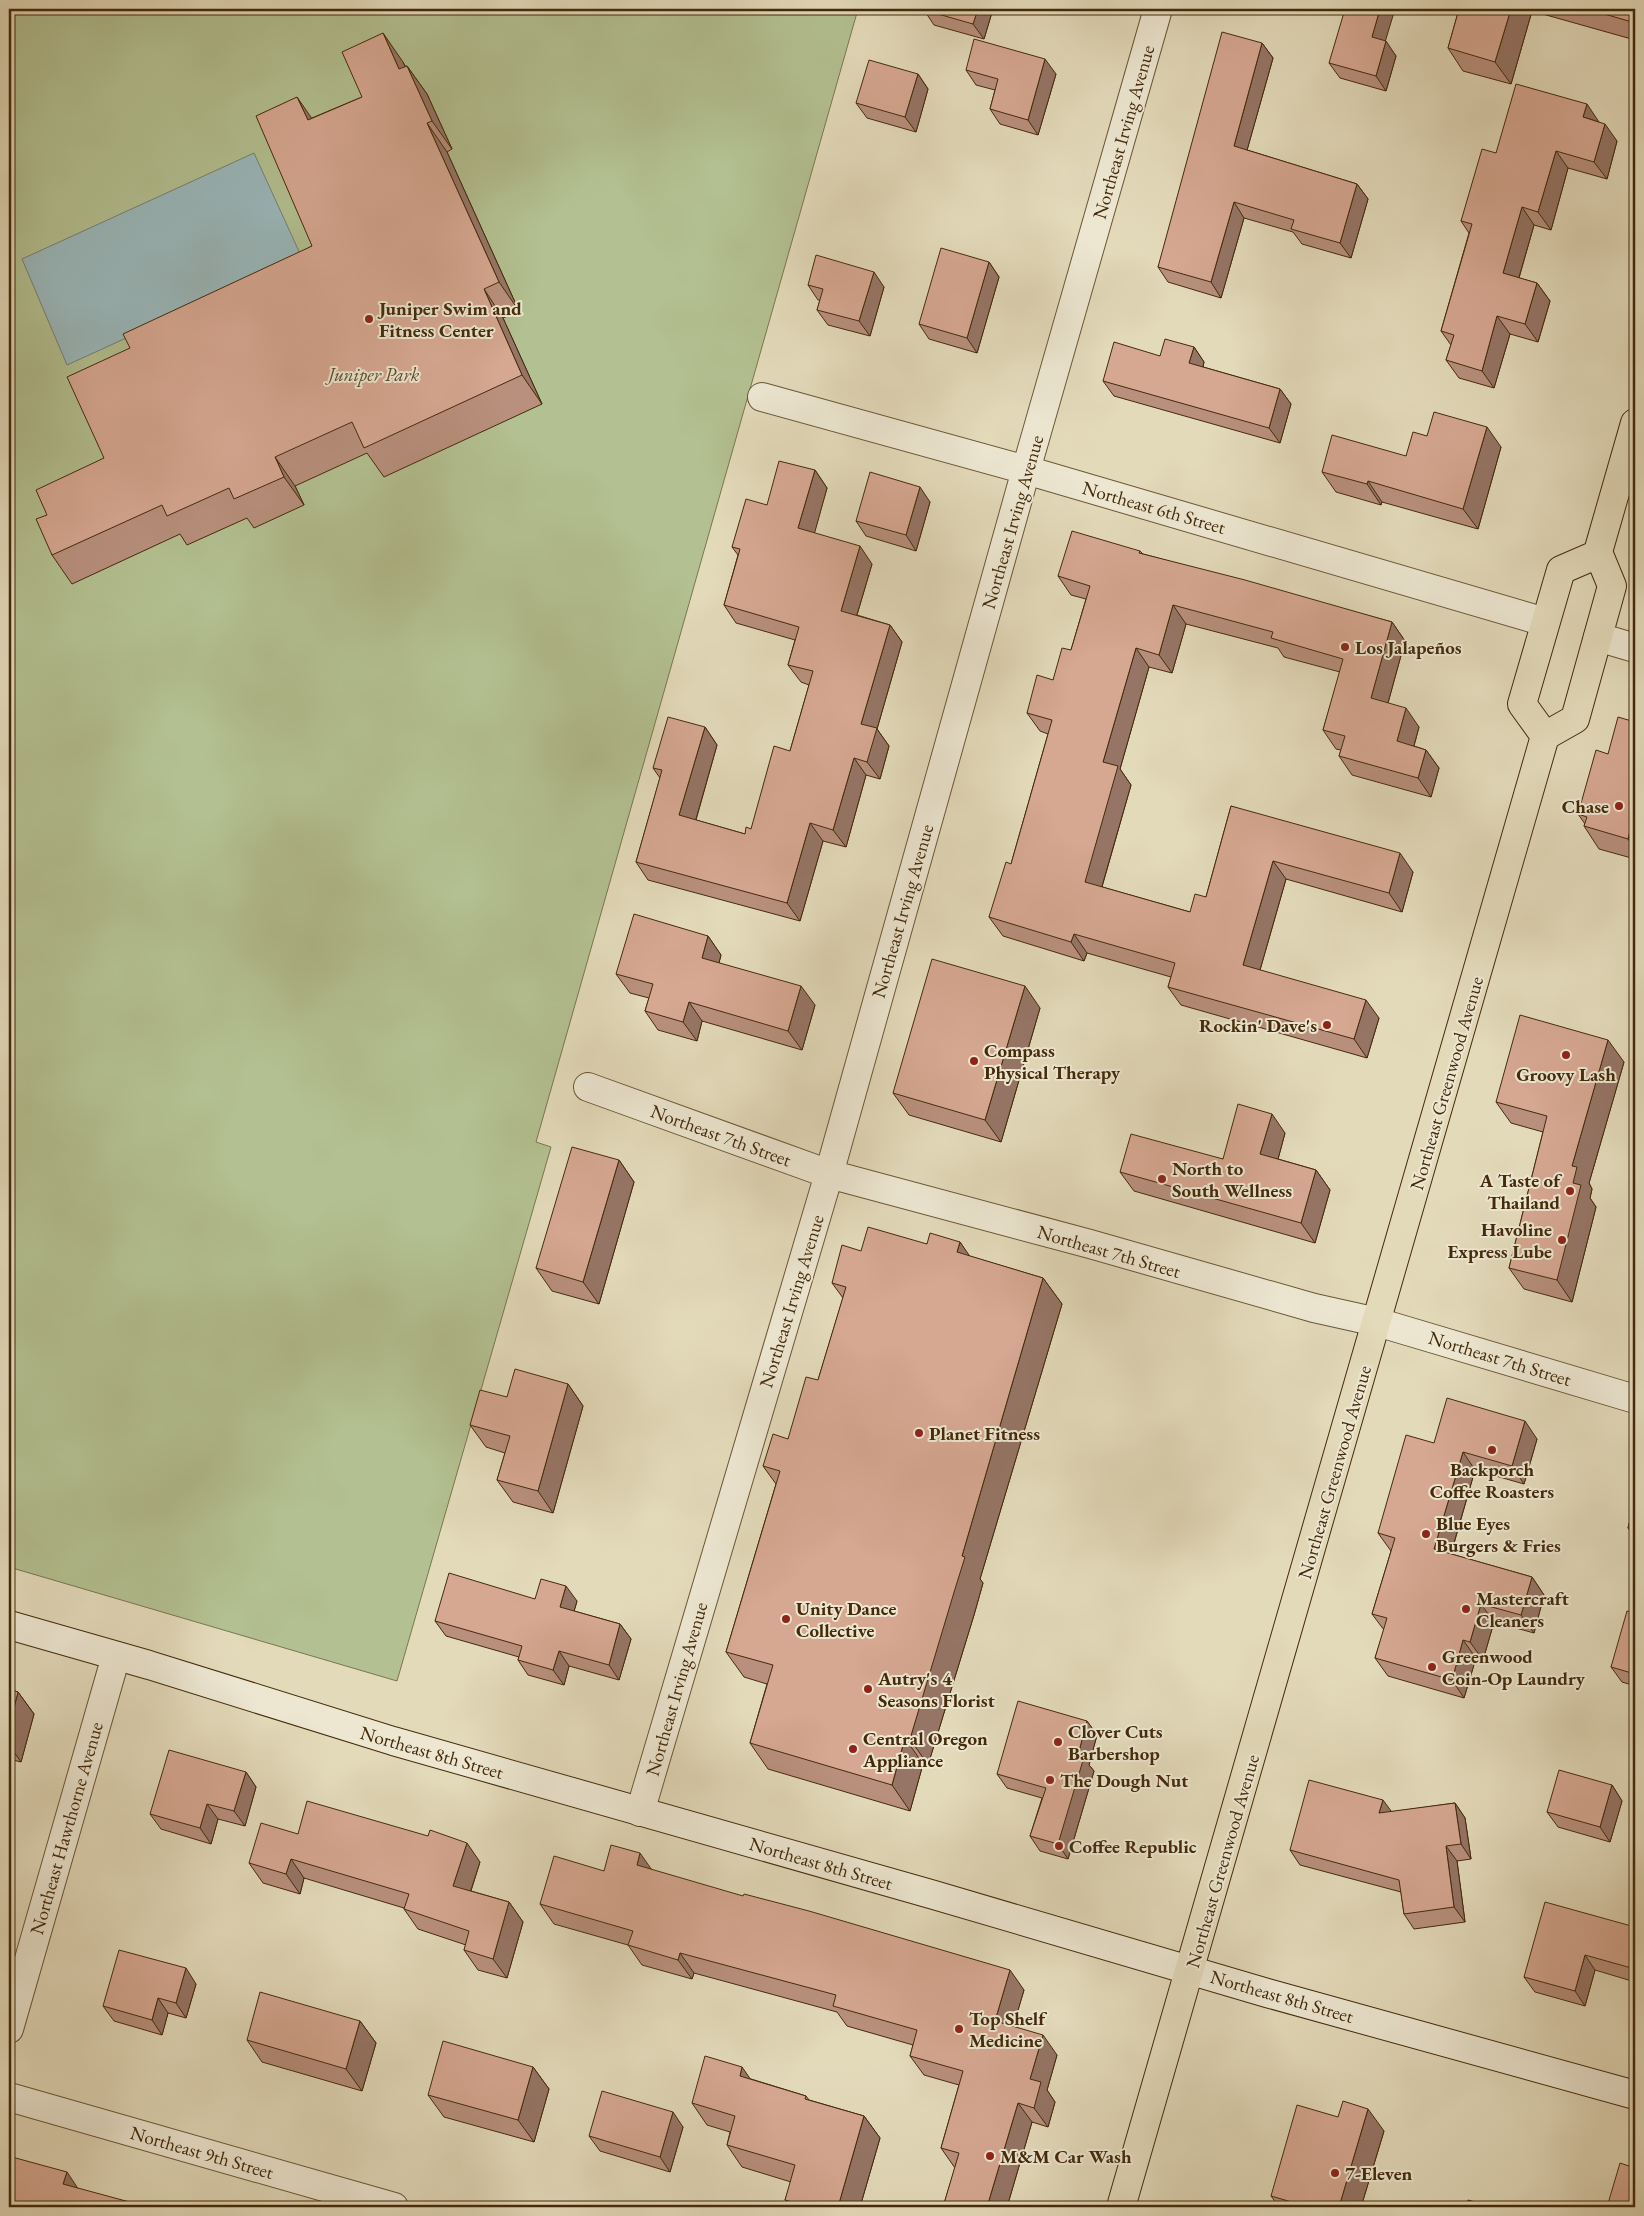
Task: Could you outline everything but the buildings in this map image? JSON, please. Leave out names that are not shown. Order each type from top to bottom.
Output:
[{"type":"main road","points":[[1598,554],[1560,570],[1522,704],[1546,736],[1575,719],[1612,586],[1598,554],[1635,423]]},
{"type":"main road","name":"Northeast Greenwood Avenue","points":[[1121,2207],[1546,736]]},
{"type":"street","name":"Northeast Irving Avenue","points":[[640,1812],[829,1174],[1026,470],[1158,9]]},
{"type":"street","name":"Northeast 6th Street","points":[[762,397],[1026,470],[1546,622]]},
{"type":"street","points":[[1598,637],[1635,648]]},
{"type":"street","name":"Northeast 7th Street","points":[[588,1087],[829,1174],[1090,1244],[1277,1298],[1377,1322],[1635,1399]]},
{"type":"street","name":"Northeast 8th Street","points":[[9,1625],[393,1741],[934,1894],[1190,1970],[1635,2095]]},
{"type":"street","name":"Northeast Hawthorne Avenue","points":[[9,2029],[116,1656]]},
{"type":"street","name":"Northeast 9th Street","points":[[9,2097],[394,2207]]},
{"type":"green space","name":"Juniper Park","points":[[9,9],[858,9],[536,1142],[551,1147],[397,1681],[9,1567]]},
{"type":"water","points":[[254,153],[302,258],[67,365],[22,259]]},
{"type":"place","name":"Juniper Swim and Fitness Center","points":[[369,319]]},
{"type":"place","name":"Los Jalapeños","points":[[1345,647]]},
{"type":"place","name":"Chase","points":[[1619,806]]},
{"type":"place","name":"Rockin' Dave's","points":[[1327,1025]]},
{"type":"place","name":"Groovy Lash","points":[[1566,1055]]},
{"type":"place","name":"Compass Physical Therapy","points":[[974,1061]]},
{"type":"place","name":"North to South Wellness","points":[[1162,1179]]},
{"type":"place","name":"A Taste of Thailand","points":[[1570,1191]]},
{"type":"place","name":"Havoline Express Lube","points":[[1562,1240]]},
{"type":"place","name":"Planet Fitness","points":[[919,1433]]},
{"type":"place","name":"Backporch Coffee Roasters","points":[[1492,1450]]},
{"type":"place","name":"Blue Eyes Burgers & Fries","points":[[1426,1534]]},
{"type":"place","name":"Mastercraft Cleaners","points":[[1466,1609]]},
{"type":"place","name":"Unity Dance Collective","points":[[786,1619]]},
{"type":"place","name":"Greenwood Coin-Op Laundry","points":[[1432,1667]]},
{"type":"place","name":"Autry's 4 Seasons Florist","points":[[868,1689]]},
{"type":"place","name":"Clover Cuts Barbershop","points":[[1058,1742]]},
{"type":"place","name":"Central Oregon Appliance","points":[[853,1749]]},
{"type":"place","name":"The Dough Nut","points":[[1050,1780]]},
{"type":"place","name":"Coffee Republic","points":[[1059,1846]]},
{"type":"place","name":"Top Shelf Medicine","points":[[959,2029]]},
{"type":"place","name":"M&M Car Wash","points":[[990,2156]]},
{"type":"place","name":"7-Eleven","points":[[1335,2173]]}]
